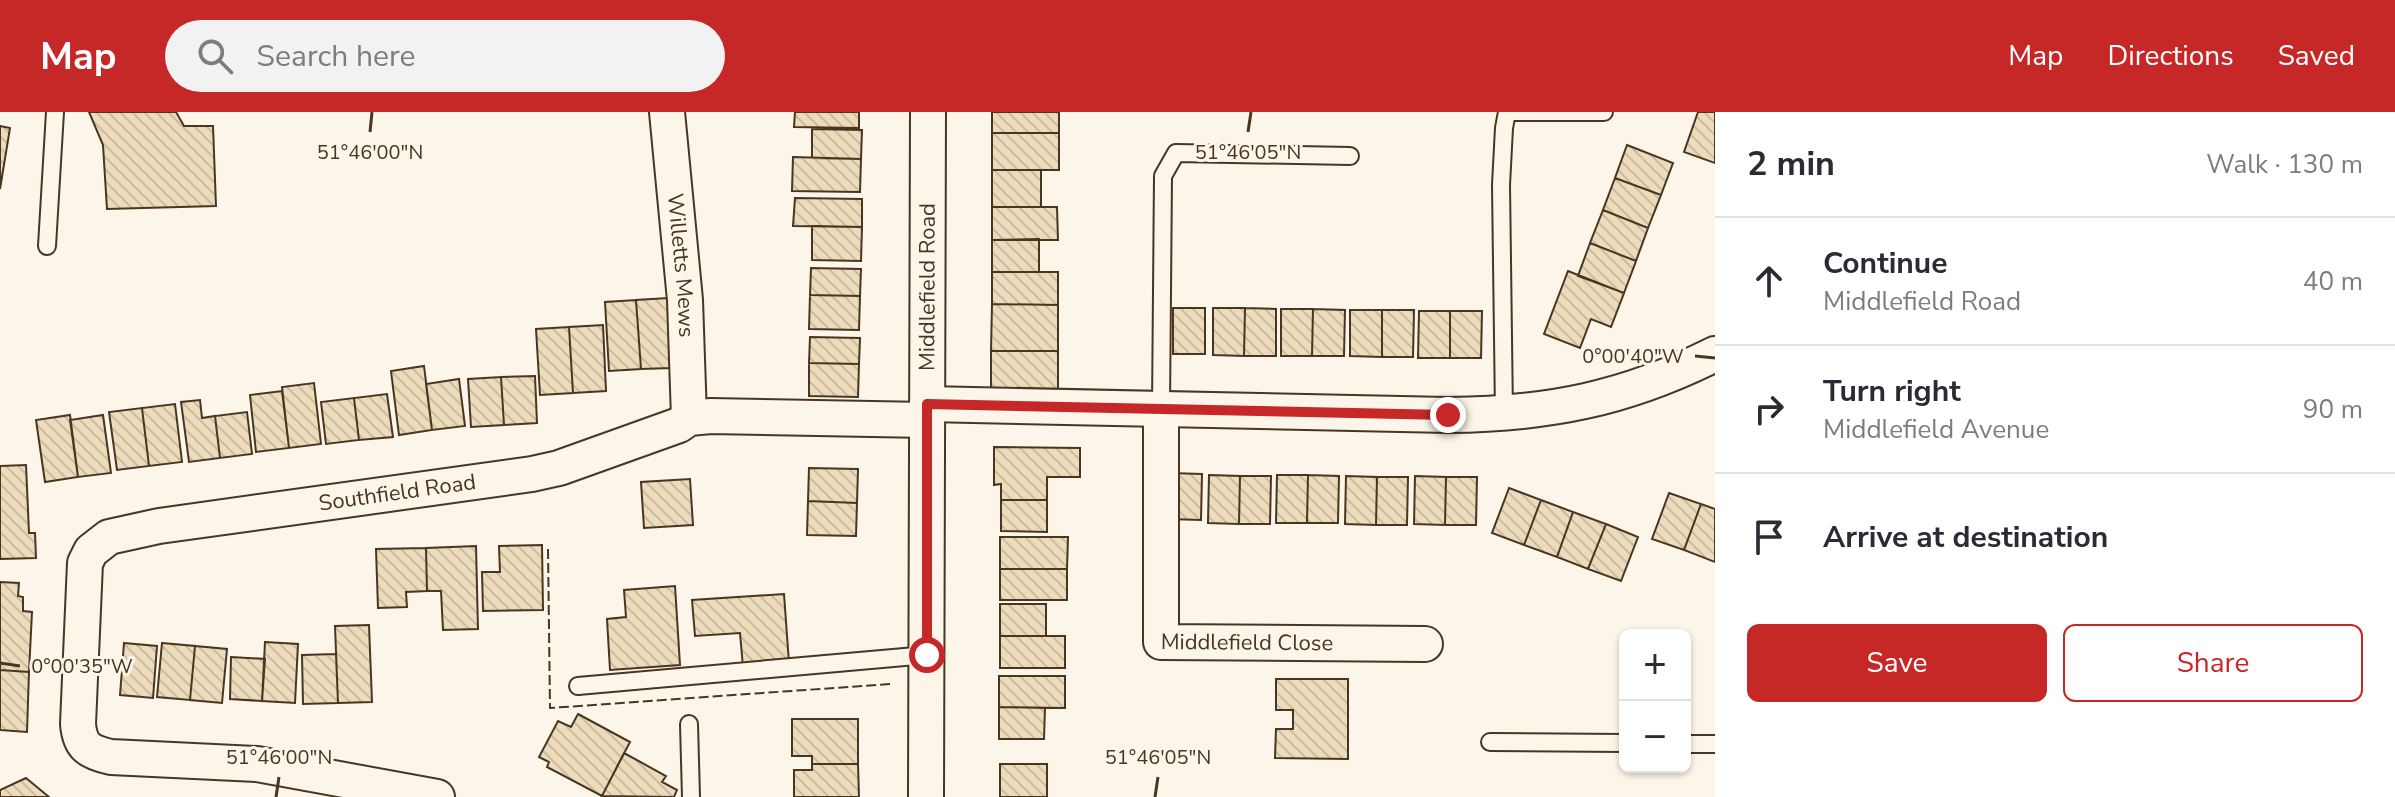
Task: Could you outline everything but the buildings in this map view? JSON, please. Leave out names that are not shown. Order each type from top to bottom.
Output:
[{"type":"street","name":"Willetts Mews","points":[[667,112],[685,300],[689,418]]},
{"type":"street","name":"Middlefield Road","points":[[926,797],[928,112]]},
{"type":"street","name":"Southfield Road","points":[[437,797],[257,764],[111,757],[84,747],[78,724],[83,576],[91,551],[109,537],[159,526],[559,468],[679,425],[689,418],[1161,408],[1448,415],[1504,413],[1575,405],[1624,392],[1715,354]]},
{"type":"street","name":"Middlefield Close","points":[[1161,408],[1161,642],[1425,644]]},
{"type":"lane","points":[[47,246],[55,112]]},
{"type":"lane","points":[[1504,413],[1501,185],[1507,112],[1604,112]]},
{"type":"lane","points":[[1161,408],[1163,176],[1176,153],[1350,156]]},
{"type":"lane","points":[[578,686],[927,655]]},
{"type":"lane","points":[[689,724],[691,797]]},
{"type":"lane","points":[[1490,742],[1619,743]]},
{"type":"lane","points":[[1691,744],[1715,744]]},
{"type":"fence","points":[[548,549],[550,708],[890,684]]},
{"type":"route","points":[[927,655],[927,404],[1448,415]]}]
